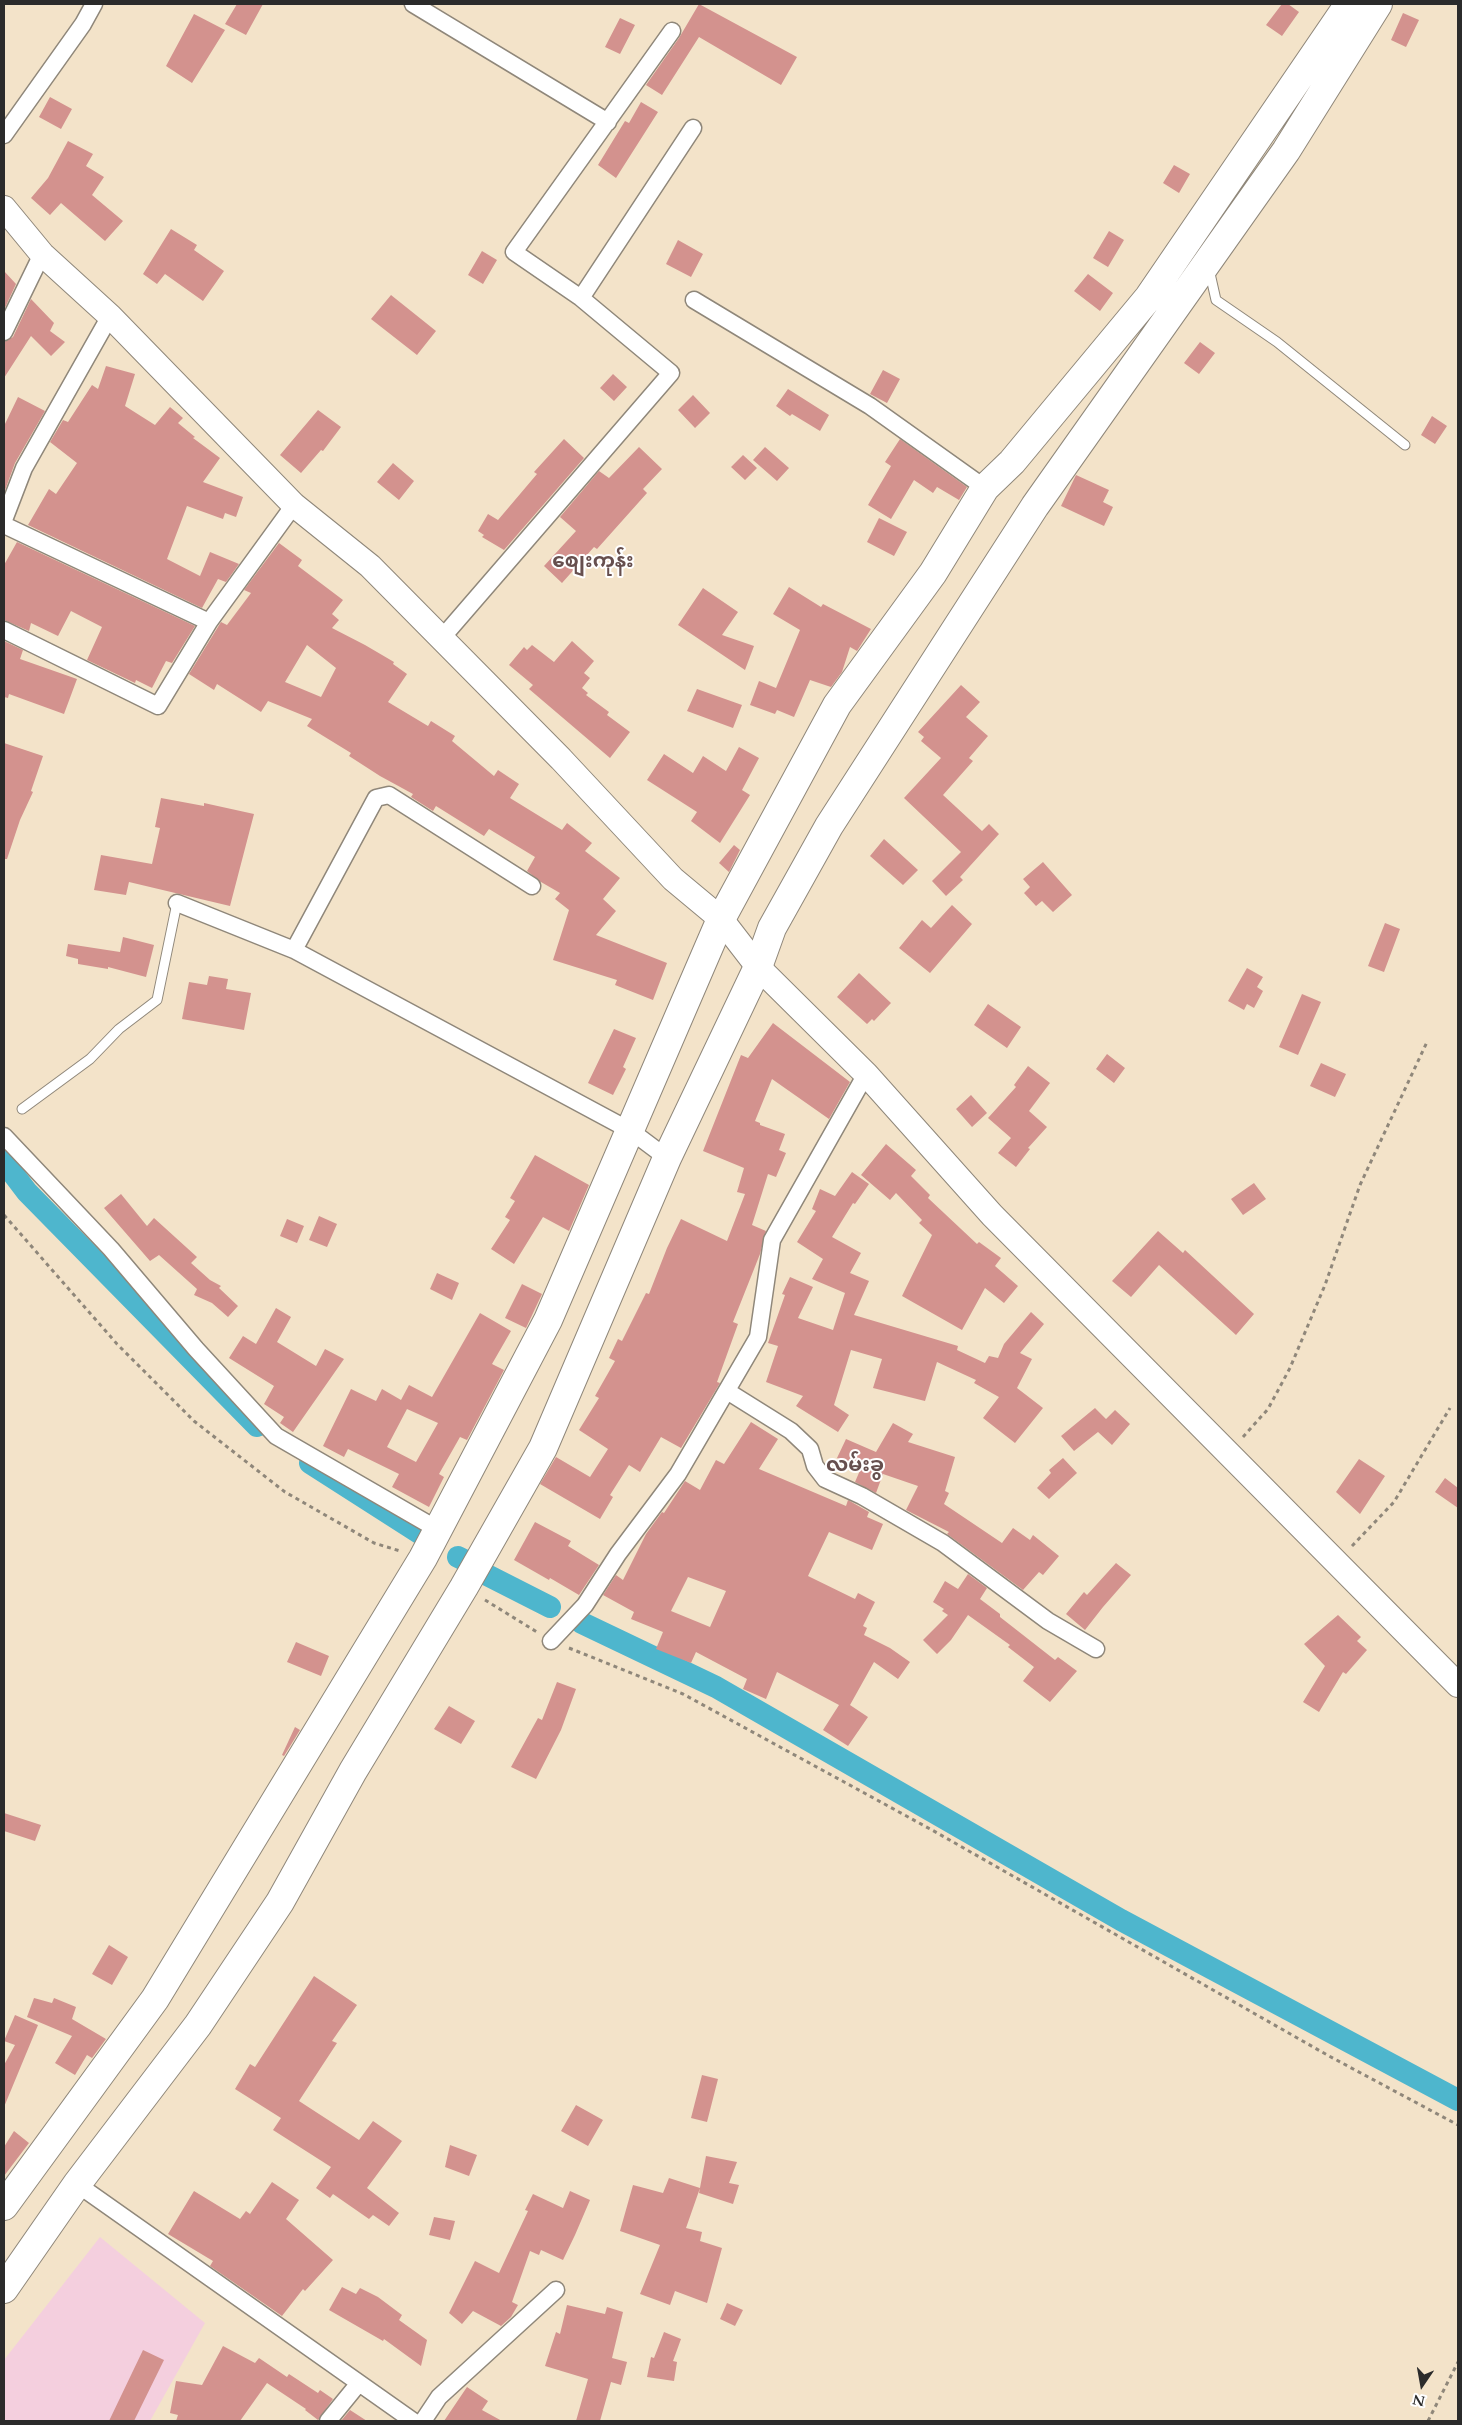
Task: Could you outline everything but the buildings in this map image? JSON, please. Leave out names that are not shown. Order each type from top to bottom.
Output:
[{"type":"highway","points":[[4,2206],[155,1999],[423,1558],[548,1320],[721,919],[837,705],[933,574],[985,488],[1012,462],[1149,297],[1349,4]]},
{"type":"highway","points":[[4,2289],[77,2184],[198,2025],[280,1902],[353,1771],[464,1588],[544,1448],[667,1158],[758,967],[772,928],[834,818],[1035,506],[1286,150],[1378,4]]},
{"type":"street","points":[[4,135],[83,24],[94,4]]},
{"type":"street","points":[[413,4],[608,122]]},
{"type":"street","points":[[441,639],[671,373],[581,298],[514,252],[672,31]]},
{"type":"street","points":[[581,298],[693,128]]},
{"type":"street","points":[[4,208],[42,254],[110,316],[294,505],[370,566],[561,759],[673,879],[721,919],[758,967],[866,1074],[992,1215],[1458,1685]]},
{"type":"street","points":[[4,332],[42,254]]},
{"type":"street","points":[[694,300],[870,406],[985,488]]},
{"type":"street","points":[[4,520],[24,468],[110,316]]},
{"type":"street","points":[[4,630],[158,706],[209,622],[294,505]]},
{"type":"street","points":[[4,525],[209,622]]},
{"type":"street","points":[[294,950],[376,798],[389,795],[532,886]]},
{"type":"street","points":[[177,903],[294,950],[630,1131],[667,1158]]},
{"type":"street","points":[[551,1641],[586,1604],[623,1547],[678,1474],[758,1337],[772,1240],[866,1074]]},
{"type":"street","points":[[4,1136],[110,1249],[196,1349],[276,1436],[430,1525],[442,1521]]},
{"type":"street","points":[[727,1391],[791,1431],[810,1450],[815,1466],[824,1479],[862,1496],[943,1543],[1048,1621],[1096,1649]]},
{"type":"street","points":[[77,2184],[413,2421]]},
{"type":"street","points":[[423,2421],[438,2396],[556,2290]]},
{"type":"street","points":[[328,2421],[359,2383]]},
{"type":"lane","points":[[1208,261],[1216,300],[1277,342],[1405,445]]},
{"type":"lane","points":[[22,1109],[90,1060],[118,1029],[157,1000],[177,903]]},
{"type":"path","points":[[1228,1454],[1268,1409],[1290,1368],[1324,1286],[1360,1185],[1427,1042]]},
{"type":"path","points":[[4,1215],[116,1344],[194,1421],[285,1492],[374,1543],[423,1558]]},
{"type":"path","points":[[1336,1563],[1394,1502],[1450,1408]]},
{"type":"path","points":[[464,1588],[551,1641],[683,1694],[932,1830],[1329,2056],[1458,2125]]},
{"type":"path","points":[[1428,2421],[1458,2362]]},
{"type":"shaded area","points":[[100,2237],[205,2323],[150,2421],[4,2421],[4,2360]]},
{"type":"waterway","points":[[4,1162],[27,1192],[257,1426]]},
{"type":"waterway","points":[[310,1463],[435,1543]]},
{"type":"waterway","points":[[458,1557],[464,1560]]},
{"type":"waterway","points":[[487,1575],[550,1607]]},
{"type":"waterway","points":[[582,1623],[716,1687],[1121,1920],[1458,2100]]},
{"type":"district","name":"စျေးကုန်း","points":[[593,562]]},
{"type":"district","name":"လမ်းခွ","points":[[855,1466]]}]
